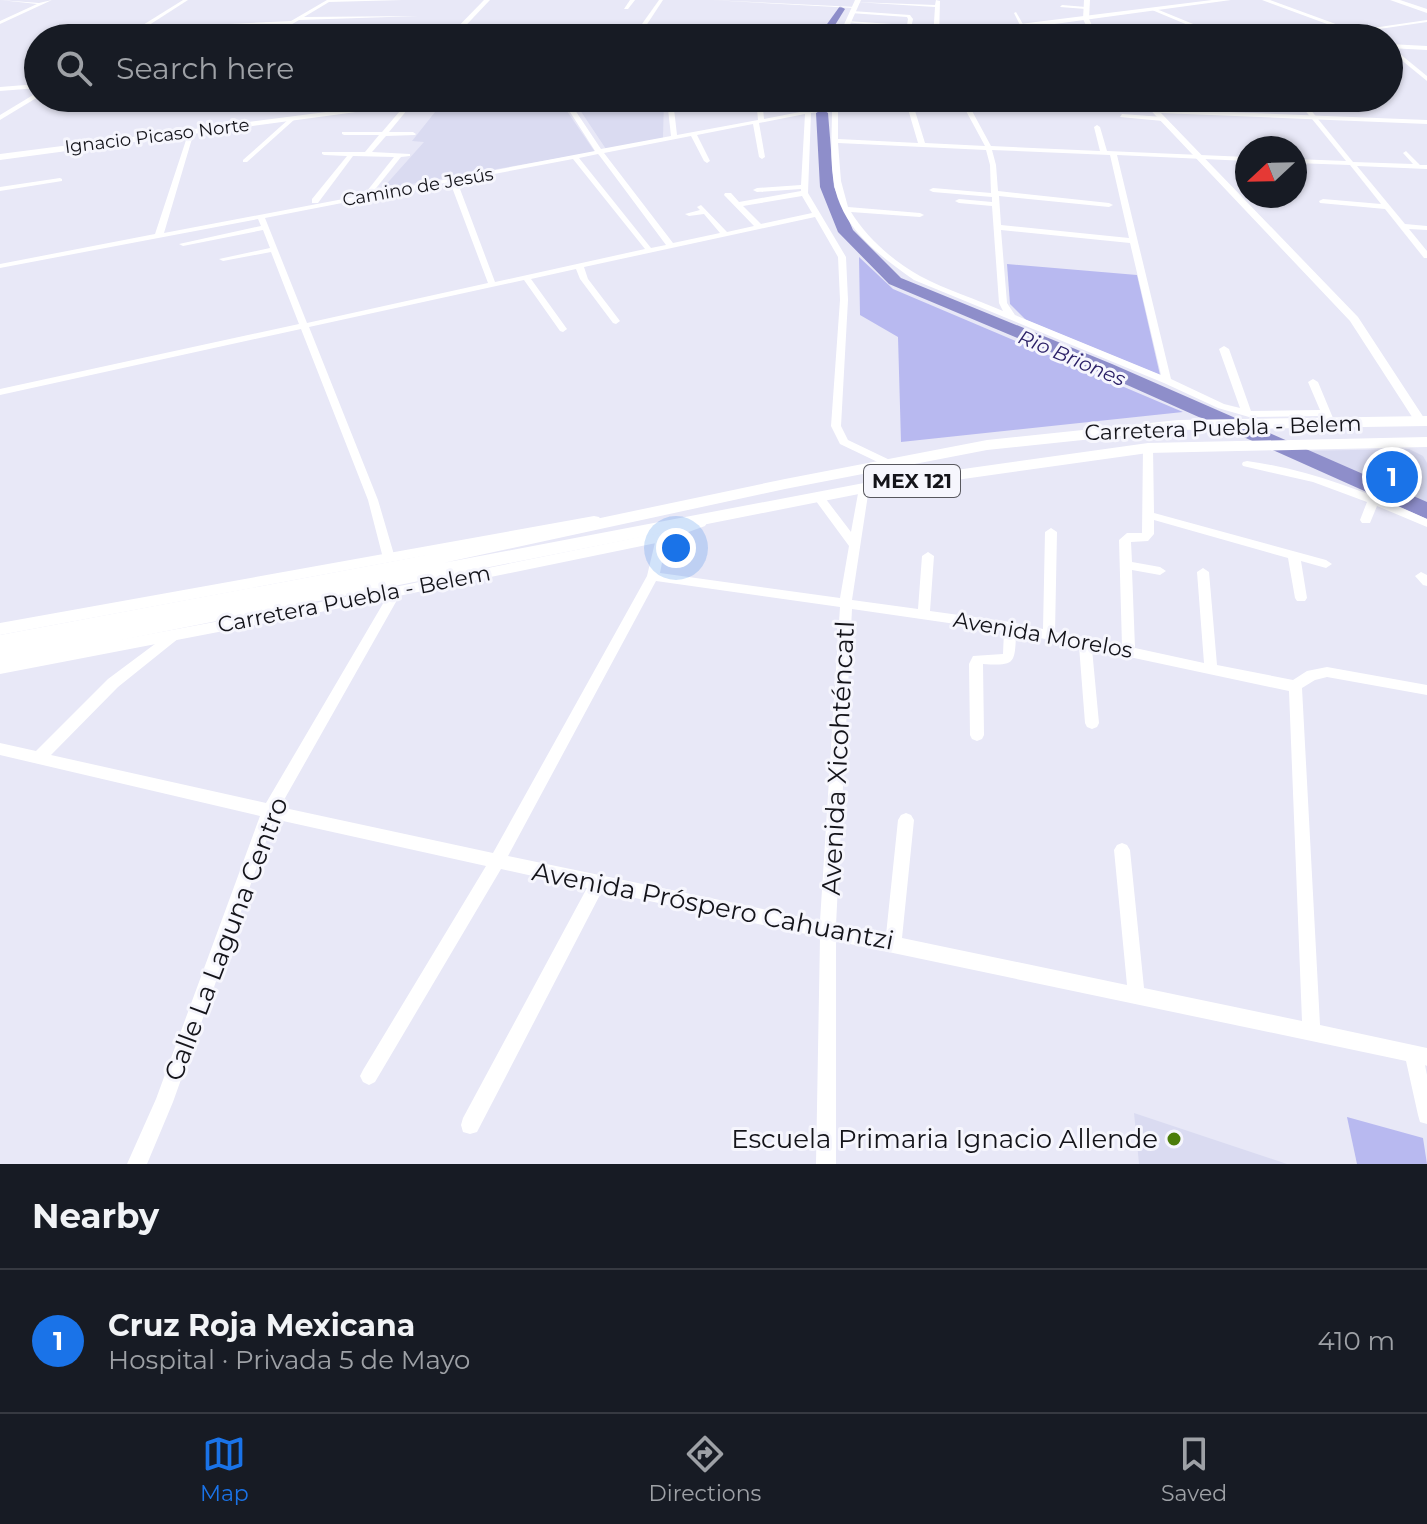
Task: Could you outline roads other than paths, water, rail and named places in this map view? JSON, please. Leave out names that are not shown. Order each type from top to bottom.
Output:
[{"type":"main road","points":[[466,24],[487,0]]},
{"type":"main road","points":[[466,24],[494,0]]},
{"type":"main road","points":[[1010,24],[1086,11],[1154,9],[1228,0]]},
{"type":"main road","points":[[1393,0],[1427,11]]},
{"type":"main road","points":[[847,22],[855,5]]},
{"type":"main road","points":[[1027,24],[1086,11]]},
{"type":"main road","name":"Ignacio Picaso Norte","points":[[0,154],[316,112]]},
{"type":"main road","name":"Ignacio Picaso Norte","points":[[0,154],[333,112]]},
{"type":"main road","name":"Carretera Puebla - Belem","points":[[0,656],[580,537],[690,506],[987,445],[1250,418],[1424,421]]},
{"type":"main road","name":"Carretera Puebla - Belem","points":[[0,642],[580,537],[706,520],[864,488],[1148,448],[1287,443],[1426,444]]},
{"type":"street","points":[[0,0],[42,4]]},
{"type":"street","points":[[0,23],[50,0]]},
{"type":"street","points":[[147,24],[186,0]]},
{"type":"street","points":[[289,24],[328,1],[401,0]]},
{"type":"street","points":[[626,8],[633,0]]},
{"type":"street","points":[[645,24],[661,0]]},
{"type":"street","points":[[712,0],[838,7],[937,3],[936,24]]},
{"type":"street","points":[[838,7],[841,0]]},
{"type":"street","points":[[1265,0],[1334,24]]},
{"type":"street","points":[[328,1],[356,3]]},
{"type":"street","points":[[855,5],[908,16],[909,24]]},
{"type":"street","points":[[1062,6],[1086,11]]},
{"type":"street","points":[[0,7],[27,10]]},
{"type":"street","points":[[1154,9],[1190,24]]},
{"type":"street","points":[[1016,13],[1022,24]]},
{"type":"street","points":[[231,24],[417,16]]},
{"type":"street","points":[[1403,24],[1427,21]]},
{"type":"street","points":[[847,22],[872,24]]},
{"type":"street","points":[[430,23],[438,24]]},
{"type":"street","points":[[1403,47],[1427,48]]},
{"type":"street","points":[[1403,58],[1427,79]]},
{"type":"street","points":[[0,89],[24,87]]},
{"type":"street","points":[[0,118],[24,103]]},
{"type":"street","points":[[368,153],[402,112]]},
{"type":"street","points":[[573,112],[670,245]]},
{"type":"street","points":[[671,112],[674,138]]},
{"type":"street","points":[[758,112],[762,157]]},
{"type":"street","points":[[808,112],[804,190],[814,215],[842,257],[844,300],[836,426],[844,442],[890,464]]},
{"type":"street","name":"Camino de Jesús","points":[[0,266],[601,154],[808,112]]},
{"type":"street","points":[[835,112],[841,201],[853,223],[898,266],[917,278],[1250,418]]},
{"type":"street","points":[[855,112],[857,117]]},
{"type":"street","points":[[911,112],[922,144]]},
{"type":"street","points":[[970,112],[988,146],[999,227],[1003,303],[1013,319]]},
{"type":"street","points":[[1156,112],[1354,319],[1424,421]]},
{"type":"street","points":[[1187,112],[1427,122]]},
{"type":"street","points":[[1310,112],[1427,256]]},
{"type":"street","points":[[1122,116],[1163,119]]},
{"type":"street","points":[[245,161],[292,119]]},
{"type":"street","points":[[1097,127],[1135,241],[1167,381]]},
{"type":"street","points":[[890,129],[891,143]]},
{"type":"street","points":[[159,235],[191,132]]},
{"type":"street","points":[[344,133],[413,134]]},
{"type":"street","points":[[694,135],[707,161]]},
{"type":"street","points":[[835,141],[1235,158]]},
{"type":"street","points":[[324,153],[404,154],[371,191]]},
{"type":"street","points":[[315,201],[352,153]]},
{"type":"street","points":[[1406,153],[1423,167]]},
{"type":"street","points":[[576,158],[649,250]]},
{"type":"street","points":[[1307,161],[1423,167]]},
{"type":"street","points":[[0,189],[60,180]]},
{"type":"street","points":[[453,180],[492,284]]},
{"type":"street","points":[[757,190],[804,190]]},
{"type":"street","points":[[737,205],[804,190]]},
{"type":"street","points":[[933,190],[1109,205]]},
{"type":"street","points":[[728,195],[759,226]]},
{"type":"street","points":[[785,196],[793,207],[785,218],[787,220]]},
{"type":"street","points":[[949,200],[995,197]]},
{"type":"street","points":[[1323,201],[1385,207]]},
{"type":"street","points":[[846,209],[920,215]]},
{"type":"street","points":[[689,214],[703,210],[724,233]]},
{"type":"street","points":[[0,392],[814,215]]},
{"type":"street","points":[[261,216],[373,500],[389,558]]},
{"type":"street","points":[[1401,226],[1427,228]]},
{"type":"street","points":[[183,244],[265,227]]},
{"type":"street","points":[[999,227],[1135,241]]},
{"type":"street","points":[[223,259],[274,249]]},
{"type":"street","points":[[579,265],[584,279],[616,321]]},
{"type":"street","points":[[526,277],[563,329]]},
{"type":"street","points":[[1224,349],[1250,418]]},
{"type":"street","points":[[1313,382],[1328,417]]},
{"type":"street","points":[[1129,650],[1125,540],[1131,536],[1147,537],[1148,448]]},
{"type":"street","points":[[1247,464],[1296,475],[1374,499],[1427,523]]},
{"type":"street","name":"Avenida Xicohténcatl","points":[[826,1164],[828,929],[846,602],[864,488]]},
{"type":"street","points":[[818,497],[854,544]]},
{"type":"street","points":[[1366,520],[1374,499]]},
{"type":"street","name":"Carretera Puebla - Belem","points":[[0,629],[690,506]]},
{"type":"street","points":[[1148,515],[1326,564]]},
{"type":"street","name":"Carretera Puebla - Belem","points":[[0,668],[395,593],[661,537],[706,520]]},
{"type":"street","points":[[1049,634],[1051,532]]},
{"type":"street","points":[[369,1076],[496,863],[653,576],[661,537]]},
{"type":"street","points":[[924,614],[928,556]]},
{"type":"street","points":[[1294,556],[1301,598]]},
{"type":"street","points":[[1127,565],[1160,571]]},
{"type":"street","points":[[1203,572],[1211,668]]},
{"type":"street","name":"Avenida Morelos","points":[[653,576],[1010,627],[1295,686]]},
{"type":"street","name":"Calle La Laguna Centro","points":[[137,1164],[164,1102],[270,810],[395,593]]},
{"type":"street","points":[[977,735],[976,664],[983,658],[998,661],[1009,656],[1010,627]]},
{"type":"street","points":[[39,758],[113,683],[175,635]]},
{"type":"street","points":[[1085,641],[1092,723]]},
{"type":"street","points":[[1311,1031],[1295,686],[1312,675],[1327,672],[1426,693]]},
{"type":"street","name":"Avenida Próspero Cahuantzi","points":[[0,749],[496,863],[828,929],[1420,1056]]},
{"type":"street","points":[[893,943],[906,820]]},
{"type":"street","points":[[1122,850],[1136,994]]},
{"type":"street","points":[[470,1125],[598,883]]},
{"type":"street","points":[[1420,1056],[1427,1115]]},
{"type":"waterway","name":"Rio Briones","points":[[831,24],[840,9]]},
{"type":"waterway","name":"Rio Briones","points":[[822,113],[827,187],[846,232],[895,281],[1105,368],[1427,511]]},
{"type":"place","name":"Cruz Roja Mexicana","points":[[1392,477]]},
{"type":"place","name":"Escuela Primaria Ignacio Allende","points":[[1174,1139]]}]
